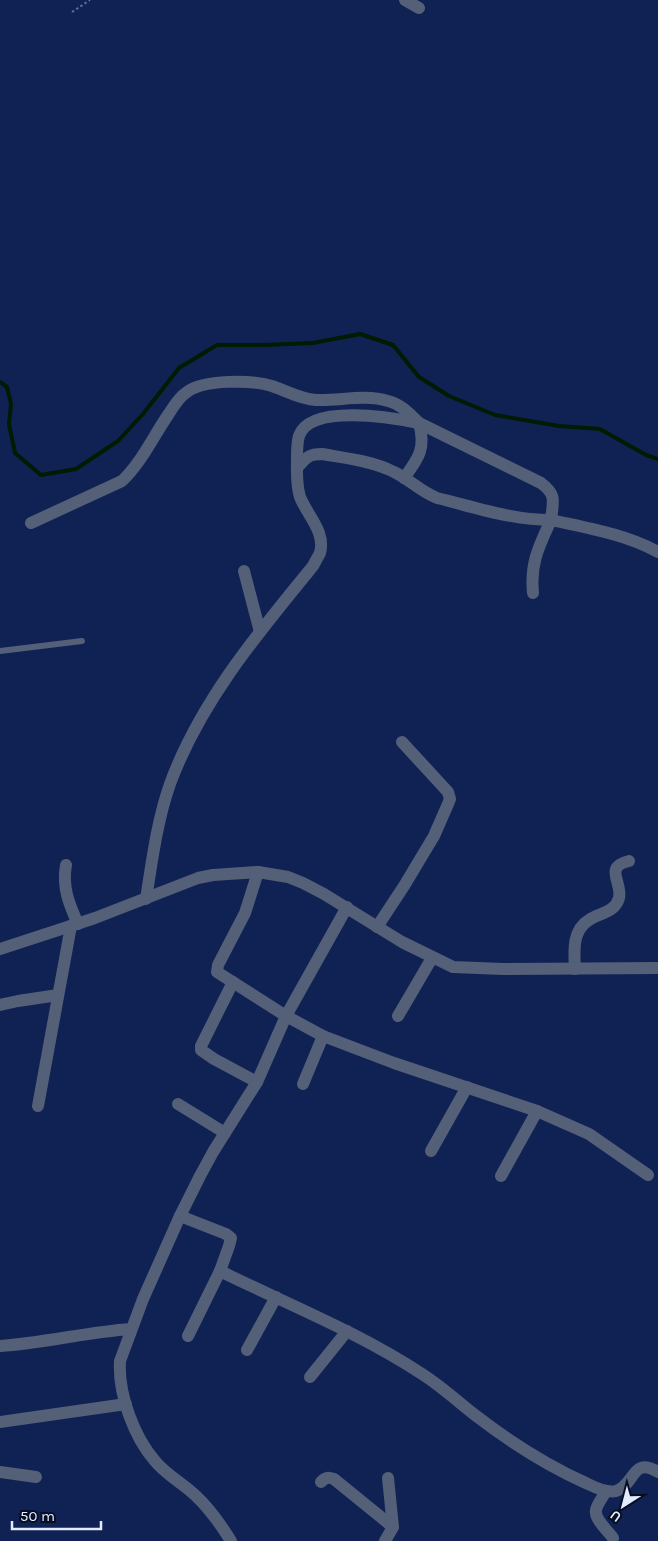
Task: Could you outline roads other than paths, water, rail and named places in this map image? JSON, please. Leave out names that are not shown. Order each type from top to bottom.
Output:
[{"type":"street","points":[[405,0],[419,8]]},
{"type":"street","points":[[31,523],[122,481],[138,462],[174,406],[187,391],[214,383],[258,383],[314,400],[363,398],[380,399],[397,404],[418,423],[422,436],[419,455],[404,478]]},
{"type":"street","points":[[146,900],[163,808],[170,784],[187,746],[227,675],[313,566],[320,553],[322,541],[320,532],[300,497],[297,482],[300,435],[305,427],[312,422],[342,416],[359,415],[382,416],[418,423],[549,489],[553,495],[551,520],[537,550],[533,565],[531,578],[533,593]]},
{"type":"street","points":[[297,468],[307,456],[312,454],[322,454],[381,467],[404,478],[429,495],[437,498],[501,514],[530,519],[551,520],[609,534],[645,545],[658,552]]},
{"type":"street","points":[[244,570],[260,632]]},
{"type":"street","points":[[378,927],[427,848],[450,799],[448,792],[402,742]]},
{"type":"street","points":[[575,969],[574,945],[577,936],[588,920],[607,913],[619,899],[615,872],[618,866],[629,860]]},
{"type":"street","points":[[38,1106],[58,995],[74,925],[64,885],[66,866]]},
{"type":"street","points":[[258,872],[245,913],[217,972],[286,1016],[323,1036],[394,1063],[537,1111],[589,1134],[648,1175]]},
{"type":"street","points":[[0,949],[146,900],[198,878],[212,875],[258,872],[288,877],[303,883],[432,958],[453,967],[658,968]]},
{"type":"street","points":[[231,1541],[220,1524],[196,1496],[155,1461],[142,1442],[126,1404],[120,1362],[143,1299],[180,1216],[212,1152],[257,1082],[286,1016],[347,907]]},
{"type":"street","points":[[398,1016],[432,958]]},
{"type":"street","points":[[233,982],[201,1046],[201,1050],[257,1082]]},
{"type":"street","points":[[0,1005],[58,995]]},
{"type":"street","points":[[304,1084],[323,1036]]},
{"type":"street","points":[[431,1151],[467,1087]]},
{"type":"street","points":[[178,1104],[225,1133]]},
{"type":"street","points":[[501,1176],[537,1111]]},
{"type":"street","points":[[180,1216],[226,1234],[231,1238],[230,1246],[220,1271],[188,1336]]},
{"type":"street","points":[[220,1271],[347,1332],[420,1373],[447,1391],[473,1414],[510,1441],[557,1469],[589,1484],[606,1491],[616,1491],[623,1488],[639,1468],[644,1466],[658,1472]]},
{"type":"street","points":[[247,1350],[276,1297]]},
{"type":"street","points":[[0,1346],[131,1329]]},
{"type":"street","points":[[310,1377],[347,1332]]},
{"type":"street","points":[[0,1422],[126,1404]]},
{"type":"street","points":[[0,1472],[36,1477]]},
{"type":"street","points":[[321,1482],[325,1478],[330,1477],[334,1479],[393,1527]]},
{"type":"street","points":[[385,1541],[393,1527],[388,1478]]},
{"type":"street","points":[[606,1491],[596,1510],[596,1514],[600,1523],[613,1540]]},
{"type":"lane","points":[[0,651],[82,641]]},
{"type":"waterway","points":[[0,382],[7,387],[11,404],[9,424],[15,453],[41,475],[76,469],[118,441],[143,414],[179,368],[217,345],[313,343],[360,334],[393,345],[419,377],[449,396],[495,415],[559,426],[600,429],[646,455],[658,459]]}]
